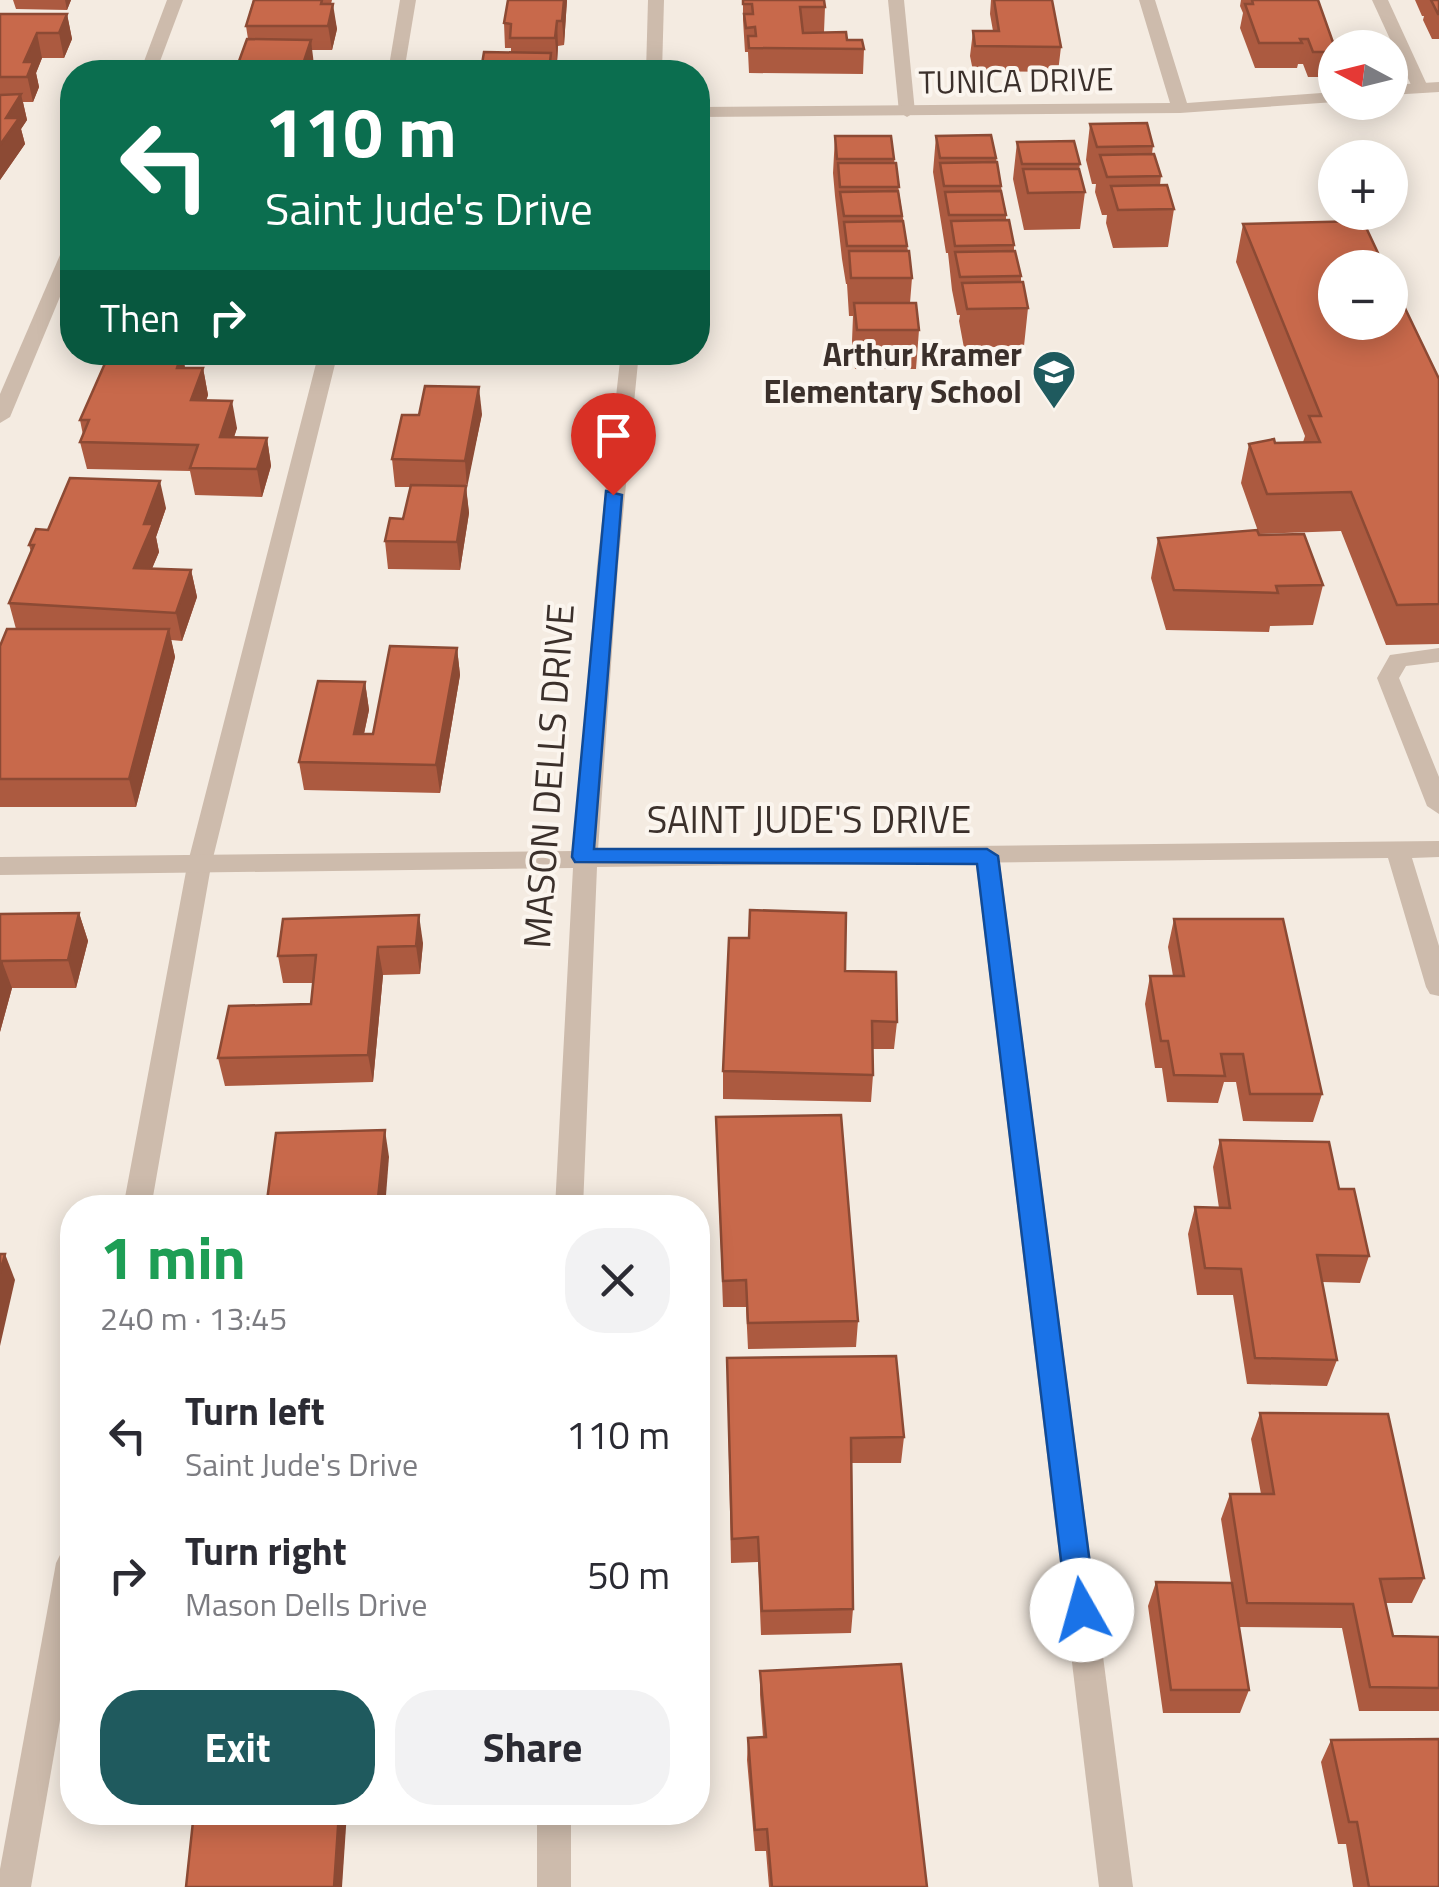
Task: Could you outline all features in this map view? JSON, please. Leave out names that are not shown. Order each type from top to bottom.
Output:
[{"type":"street","points":[[152,60],[174,0]]},
{"type":"street","points":[[398,60],[408,0]]},
{"type":"street","points":[[654,60],[656,0]]},
{"type":"street","points":[[896,0],[906,112]]},
{"type":"street","points":[[1147,0],[1180,108]]},
{"type":"street","points":[[1380,0],[1420,87]]},
{"type":"street","points":[[1408,88],[1439,87]]},
{"type":"street","name":"TUNICA DRIVE","points":[[710,112],[1180,108],[1318,98]]},
{"type":"street","points":[[0,417],[60,276]]},
{"type":"street","points":[[139,1195],[199,866],[326,365]]},
{"type":"street","name":"MASON DELLS DRIVE","points":[[569,1195],[582,857],[608,530],[628,365]]},
{"type":"street","points":[[1439,655],[1398,660],[1388,678],[1439,806]]},
{"type":"street","points":[[1397,849],[1439,988]]},
{"type":"street","name":"SAINT JUDE'S DRIVE","points":[[0,866],[1439,849]]},
{"type":"street","points":[[987,856],[1116,1887]]},
{"type":"street","points":[[14,1887],[60,1630]]},
{"type":"street","points":[[554,1825],[554,1887]]},
{"type":"building","points":[[254,0],[322,0],[321,4],[333,4],[328,26],[246,26]]},
{"type":"building","points":[[508,0],[564,0],[555,38],[510,38],[511,24],[504,23]]},
{"type":"building","points":[[743,0],[824,0],[825,7],[800,7],[803,33],[846,32],[847,40],[862,40],[864,49],[749,48],[748,36],[756,36],[755,27],[746,28],[744,14],[753,14],[752,4],[743,4]]},
{"type":"building","points":[[994,0],[1052,0],[1061,47],[975,46],[973,31],[999,31]]},
{"type":"building","points":[[1252,0],[1318,0],[1329,30],[1318,30],[1318,52],[1313,52],[1308,39],[1300,39],[1302,43],[1259,43],[1245,4],[1253,4]]},
{"type":"building","points":[[1431,0],[1439,0],[1439,14],[1438,14]]},
{"type":"building","points":[[0,14],[67,14],[59,33],[37,33],[24,62],[33,62],[27,77],[0,77]]},
{"type":"building","points":[[247,39],[311,40],[304,60],[239,60]]},
{"type":"building","points":[[484,52],[551,53],[550,60],[483,60]]},
{"type":"building","points":[[21,94],[6,118],[19,118],[0,145],[0,95]]},
{"type":"building","points":[[1147,123],[1153,146],[1097,147],[1090,124]]},
{"type":"building","points":[[991,135],[996,158],[940,158],[936,136]]},
{"type":"building","points":[[835,136],[891,136],[894,159],[837,159]]},
{"type":"building","points":[[1074,141],[1080,164],[1022,164],[1017,142]]},
{"type":"building","points":[[1154,154],[1161,176],[1107,177],[1100,155]]},
{"type":"building","points":[[997,162],[1001,186],[944,186],[940,163]]},
{"type":"building","points":[[838,163],[896,163],[899,187],[840,187]]},
{"type":"building","points":[[1023,169],[1079,169],[1085,192],[1028,193]]},
{"type":"building","points":[[1167,185],[1174,209],[1118,210],[1111,186]]},
{"type":"building","points":[[898,191],[902,216],[844,216],[840,192]]},
{"type":"building","points":[[1001,191],[1006,215],[949,215],[945,192]]},
{"type":"building","points":[[1009,220],[1014,245],[955,246],[951,221]]},
{"type":"building","points":[[903,221],[907,246],[847,246],[844,222]]},
{"type":"building","points":[[1318,222],[1318,230],[1367,230],[1377,250],[1318,250],[1318,340],[1408,340],[1408,314],[1439,379],[1439,604],[1397,605],[1351,492],[1267,494],[1249,444],[1274,439],[1275,443],[1320,442],[1309,416],[1321,416],[1243,224]]},
{"type":"building","points":[[849,251],[909,251],[912,278],[851,278]]},
{"type":"building","points":[[1015,251],[1021,276],[960,277],[955,252]]},
{"type":"building","points":[[1023,282],[1028,308],[967,309],[962,283]]},
{"type":"building","points":[[854,303],[916,303],[919,330],[857,330]]},
{"type":"building","points":[[104,365],[178,365],[177,368],[203,368],[191,400],[232,401],[220,437],[267,438],[257,469],[190,468],[198,445],[80,442],[89,420],[80,420]]},
{"type":"building","points":[[425,386],[479,387],[465,461],[392,459],[402,415],[419,415]]},
{"type":"building","points":[[70,478],[160,481],[144,524],[153,524],[134,568],[191,570],[176,613],[9,603],[34,545],[29,545],[36,529],[48,530]]},
{"type":"building","points":[[411,485],[466,486],[457,542],[385,541],[390,518],[403,519]]},
{"type":"building","points":[[1257,530],[1259,535],[1304,534],[1323,585],[1276,586],[1278,593],[1174,590],[1158,538]]},
{"type":"building","points":[[7,629],[169,629],[129,779],[0,779],[0,646]]},
{"type":"building","points":[[390,646],[457,648],[436,765],[299,762],[318,681],[365,682],[354,734],[373,734]]},
{"type":"building","points":[[750,910],[846,913],[845,971],[896,972],[897,1022],[872,1021],[873,1075],[723,1071],[729,938],[749,938]]},
{"type":"building","points":[[79,913],[68,960],[2,961],[0,969],[0,914]]},
{"type":"building","points":[[419,915],[416,946],[378,947],[368,1055],[218,1058],[229,1006],[311,1004],[316,955],[278,956],[283,919]]},
{"type":"building","points":[[1174,919],[1283,919],[1322,1094],[1250,1094],[1243,1054],[1221,1054],[1225,1076],[1174,1075],[1168,1041],[1161,1041],[1150,976],[1184,976]]},
{"type":"building","points":[[841,1115],[858,1321],[748,1323],[746,1280],[723,1281],[716,1117]]},
{"type":"building","points":[[385,1130],[378,1195],[268,1195],[276,1133]]},
{"type":"building","points":[[1220,1140],[1329,1142],[1339,1189],[1354,1189],[1369,1256],[1317,1255],[1337,1360],[1255,1358],[1241,1269],[1205,1268],[1195,1207],[1230,1208]]},
{"type":"building","points":[[896,1356],[904,1437],[851,1438],[853,1609],[762,1611],[758,1537],[732,1539],[727,1358]]},
{"type":"building","points":[[1260,1413],[1388,1414],[1424,1578],[1380,1579],[1393,1636],[1439,1637],[1439,1688],[1370,1687],[1353,1604],[1247,1603],[1230,1494],[1274,1494]]},
{"type":"building","points":[[1156,1582],[1232,1583],[1249,1690],[1171,1690]]},
{"type":"building","points":[[901,1664],[927,1887],[772,1887],[767,1829],[755,1830],[748,1738],[766,1737],[760,1671]]},
{"type":"building","points":[[1439,1739],[1439,1887],[1369,1887],[1357,1822],[1349,1822],[1331,1740]]},
{"type":"building","points":[[193,1825],[338,1825],[334,1887],[186,1887]]},
{"type":"place","name":"Arthur Kramer Elementary School","points":[[1054,410]]},
{"type":"route","points":[[613,495],[582,857],[987,856],[1082,1610]]}]
